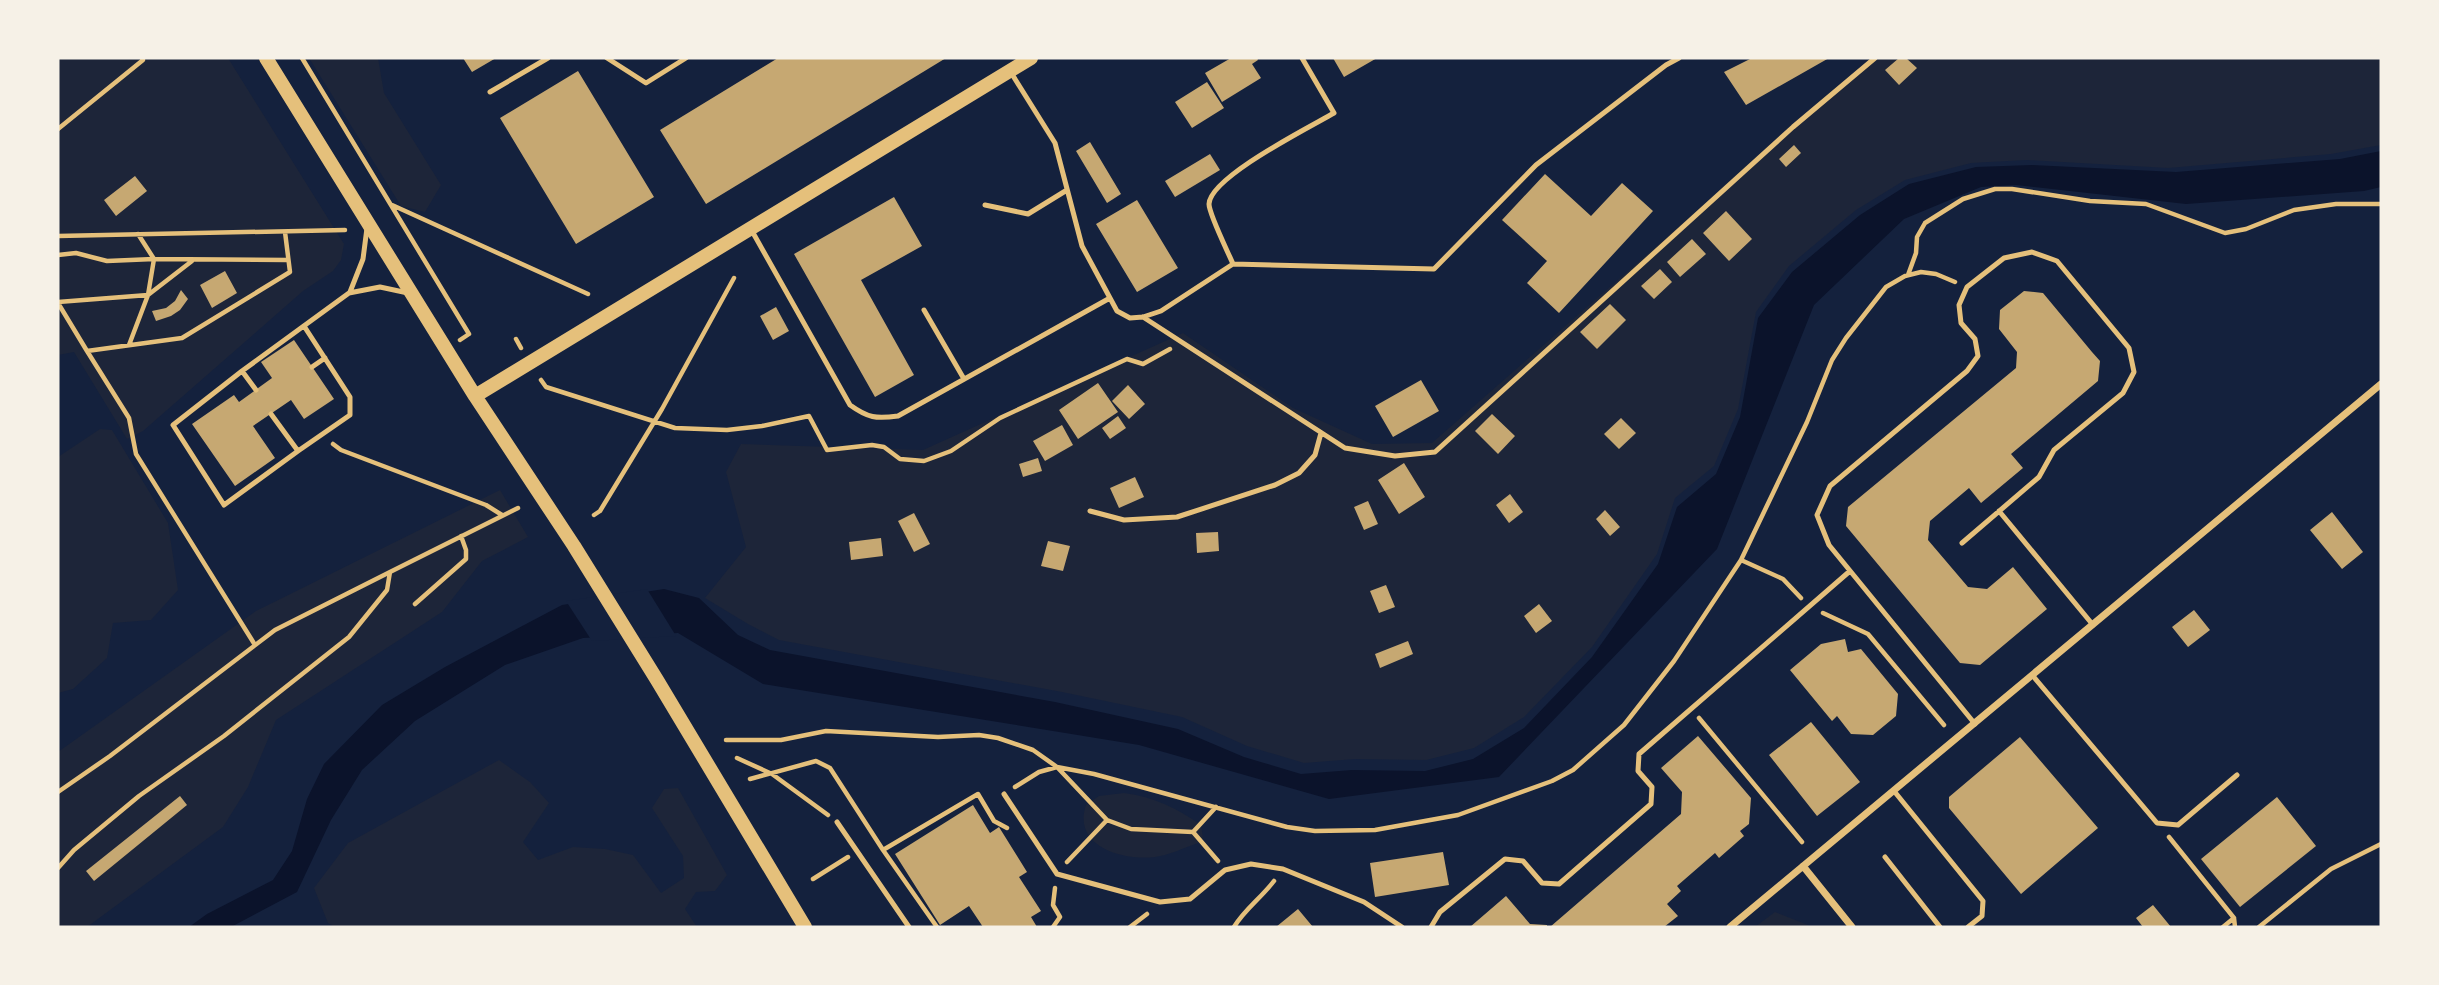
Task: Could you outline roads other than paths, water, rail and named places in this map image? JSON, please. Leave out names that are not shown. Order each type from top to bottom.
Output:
[{"type":"main road","points":[[266,58],[475,396],[574,546],[805,927]]},
{"type":"main road","points":[[475,396],[1031,58]]},
{"type":"street","points":[[1730,927],[2381,384]]},
{"type":"street","points":[[1804,866],[1852,927]]},
{"type":"lane","points":[[490,92],[548,58]]},
{"type":"lane","points":[[607,58],[646,83],[686,58]]},
{"type":"lane","points":[[1233,264],[1209,205],[1211,194],[1230,175],[1334,113],[1302,58]]},
{"type":"lane","points":[[1662,58],[1666,65]]},
{"type":"lane","points":[[1010,71],[1055,143],[1082,246],[1117,311],[1130,318],[1161,311],[1233,264],[1434,269],[1536,165],[1666,65],[1679,58]]},
{"type":"lane","points":[[1143,317],[1345,448],[1374,454],[1406,456],[1435,452],[1773,144],[1875,58]]},
{"type":"lane","points":[[985,205],[1027,214],[1067,190]]},
{"type":"lane","points":[[349,293],[363,259],[367,221]]},
{"type":"lane","points":[[751,229],[850,405],[863,415],[879,419],[898,416],[1110,298]]},
{"type":"lane","points":[[1962,543],[2039,477],[2054,450],[2123,393],[2134,372],[2129,348],[2057,261],[2032,252],[2004,258],[1966,287],[1959,305],[1961,323],[1975,339],[1978,356],[1968,371],[1830,486],[1817,515],[1829,545],[1975,724]]},
{"type":"lane","points":[[304,326],[350,397],[350,415],[224,505],[173,425],[242,371],[349,293],[380,287],[413,295]]},
{"type":"lane","points":[[925,310],[964,379]]},
{"type":"lane","points":[[312,368],[325,358]]},
{"type":"lane","points":[[242,371],[256,390]]},
{"type":"lane","points":[[271,414],[298,451]]},
{"type":"lane","points":[[1090,511],[1124,520],[1177,517],[1275,485],[1299,473],[1315,455],[1321,433]]},
{"type":"lane","points":[[1999,511],[2093,625]]},
{"type":"lane","points":[[1431,927],[1440,912],[1505,859],[1523,861],[1542,883],[1559,884],[1651,804],[1652,787],[1638,771],[1639,754],[1850,572]]},
{"type":"lane","points":[[2033,676],[2157,823],[2178,825],[2237,775]]},
{"type":"lane","points":[[1895,791],[1983,901],[1982,916],[1968,927]]},
{"type":"lane","points":[[1004,794],[1057,874],[1160,902],[1190,900],[1225,870],[1251,864],[1283,869],[1364,902],[1402,927]]},
{"type":"lane","points":[[837,822],[909,927]]},
{"type":"lane","points":[[1885,857],[1940,927]]}]
